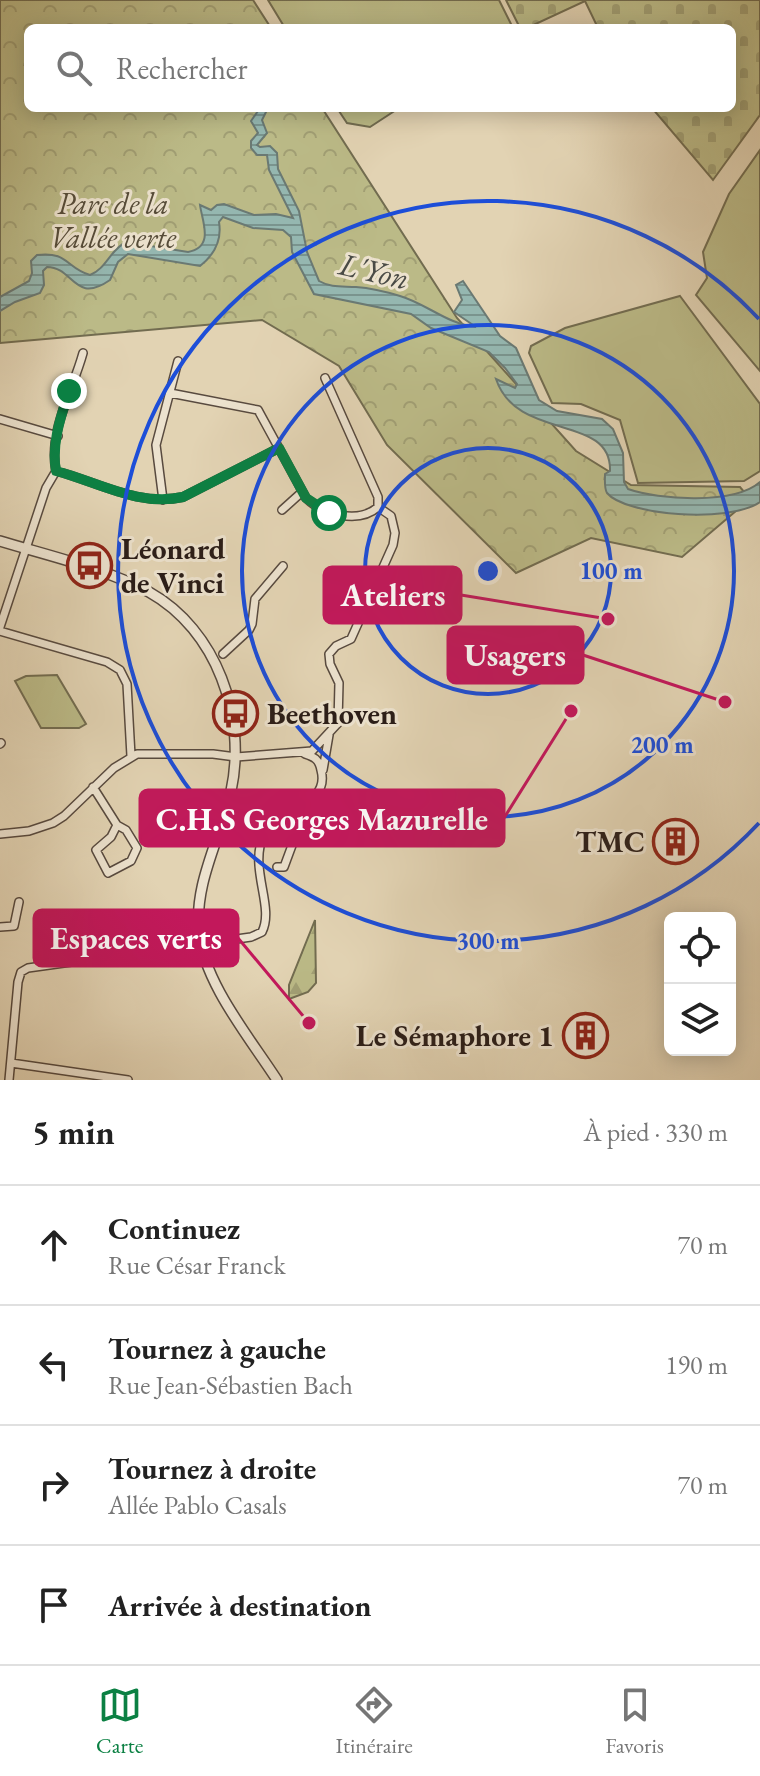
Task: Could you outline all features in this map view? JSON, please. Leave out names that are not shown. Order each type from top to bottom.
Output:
[{"type":"street","points":[[83,353],[74,386],[69,391],[58,424],[54,458],[56,471],[46,488],[0,629],[107,662],[120,670],[127,684],[131,756]]},
{"type":"street","points":[[163,500],[156,445],[178,361]]},
{"type":"street","points":[[170,393],[253,407],[267,425],[309,502],[329,513],[359,516],[371,513],[378,507],[378,497],[325,378]]},
{"type":"street","points":[[0,419],[58,436]]},
{"type":"street","points":[[56,471],[147,500],[163,500],[183,497],[279,448]]},
{"type":"street","points":[[282,510],[302,492]]},
{"type":"street","points":[[304,754],[312,751],[338,723],[339,688],[329,654],[336,646],[351,639],[395,540],[391,516],[378,507]]},
{"type":"street","points":[[0,541],[126,581],[167,603],[200,640],[223,680],[235,727],[236,757],[226,812],[199,898],[200,943],[224,998],[277,1080]]},
{"type":"street","points":[[223,654],[249,630],[255,599],[283,566]]},
{"type":"street","points":[[9,1080],[21,972],[36,967],[251,937],[264,929],[266,920],[258,858],[264,835],[270,824],[321,791],[329,734]]},
{"type":"street","points":[[0,834],[29,831],[53,823],[131,756],[144,753],[236,757],[304,754],[316,758],[322,773]]},
{"type":"street","points":[[93,787],[117,825],[126,830],[137,848],[131,861],[108,873],[96,850],[111,837],[117,825]]},
{"type":"street","points":[[277,867],[284,867],[294,840],[280,818]]},
{"type":"street","points":[[0,927],[14,926],[19,902]]},
{"type":"street","points":[[11,1063],[128,1080]]},
{"type":"green space","name":"Parc de la Vallée verte","points":[[0,0],[253,0],[268,24],[24,24],[24,112],[325,112],[457,318],[576,451],[631,485],[740,487],[750,499],[682,557],[591,538],[516,573],[387,445],[339,366],[262,320],[0,343]]},
{"type":"green space","points":[[268,0],[499,0],[511,24],[283,24]]},
{"type":"green space","points":[[506,0],[760,0],[760,115],[713,180],[655,112],[736,112],[736,24],[596,24],[585,1],[536,24],[518,24]]},
{"type":"green space","points":[[340,112],[393,112],[370,127],[347,123]]},
{"type":"green space","points":[[760,150],[760,371],[696,295],[707,278],[703,252],[729,194]]},
{"type":"green space","points":[[680,296],[760,404],[760,471],[744,481],[638,483],[620,420],[581,404],[552,403],[529,353],[531,346],[565,328]]},
{"type":"green space","points":[[57,675],[86,724],[79,728],[41,728],[15,681],[26,676]]},
{"type":"green space","points":[[315,920],[316,983],[308,992],[289,999],[289,985]]},
{"type":"water","points":[[257,112],[266,112],[262,120],[267,133],[257,145],[270,146],[277,153],[278,169],[299,211],[307,252],[319,281],[395,295],[456,322],[476,327],[454,312],[462,300],[456,285],[463,281],[500,336],[516,348],[539,400],[557,411],[602,419],[613,429],[623,453],[624,482],[628,489],[677,498],[715,497],[748,489],[760,482],[760,502],[745,509],[702,515],[655,511],[617,501],[605,489],[605,474],[610,471],[607,453],[596,441],[542,421],[523,412],[507,399],[496,379],[515,388],[517,384],[489,352],[431,328],[411,314],[314,294],[292,252],[291,237],[283,230],[253,228],[223,217],[219,222],[216,247],[200,266],[128,254],[118,262],[110,280],[89,289],[81,287],[56,269],[47,267],[43,271],[44,285],[40,293],[0,311],[0,297],[29,281],[31,261],[37,255],[55,255],[90,275],[126,242],[188,252],[196,249],[202,245],[205,233],[200,205],[211,210],[224,204],[254,215],[276,214],[293,218],[269,170],[267,155],[257,155],[251,148],[251,141],[258,133],[251,121]]},
{"type":"place","name":"Léonard de Vinci","points":[[90,565]]},
{"type":"place","name":"Ateliers","points":[[608,619]]},
{"type":"place","name":"Usagers","points":[[725,702]]},
{"type":"place","name":"C.H.S Georges Mazurelle","points":[[571,711]]},
{"type":"place","name":"Beethoven","points":[[236,713]]},
{"type":"place","name":"TMC","points":[[676,841]]},
{"type":"place","name":"Espaces verts","points":[[309,1023]]},
{"type":"place","name":"Le Sémaphore 1","points":[[585,1035]]},
{"type":"route","points":[[69,391],[58,424],[54,458],[56,471],[147,500],[171,500],[183,497],[279,448],[306,498],[329,513]]},
{"type":"water label","name":"L'Yon","points":[[374,271]]}]
